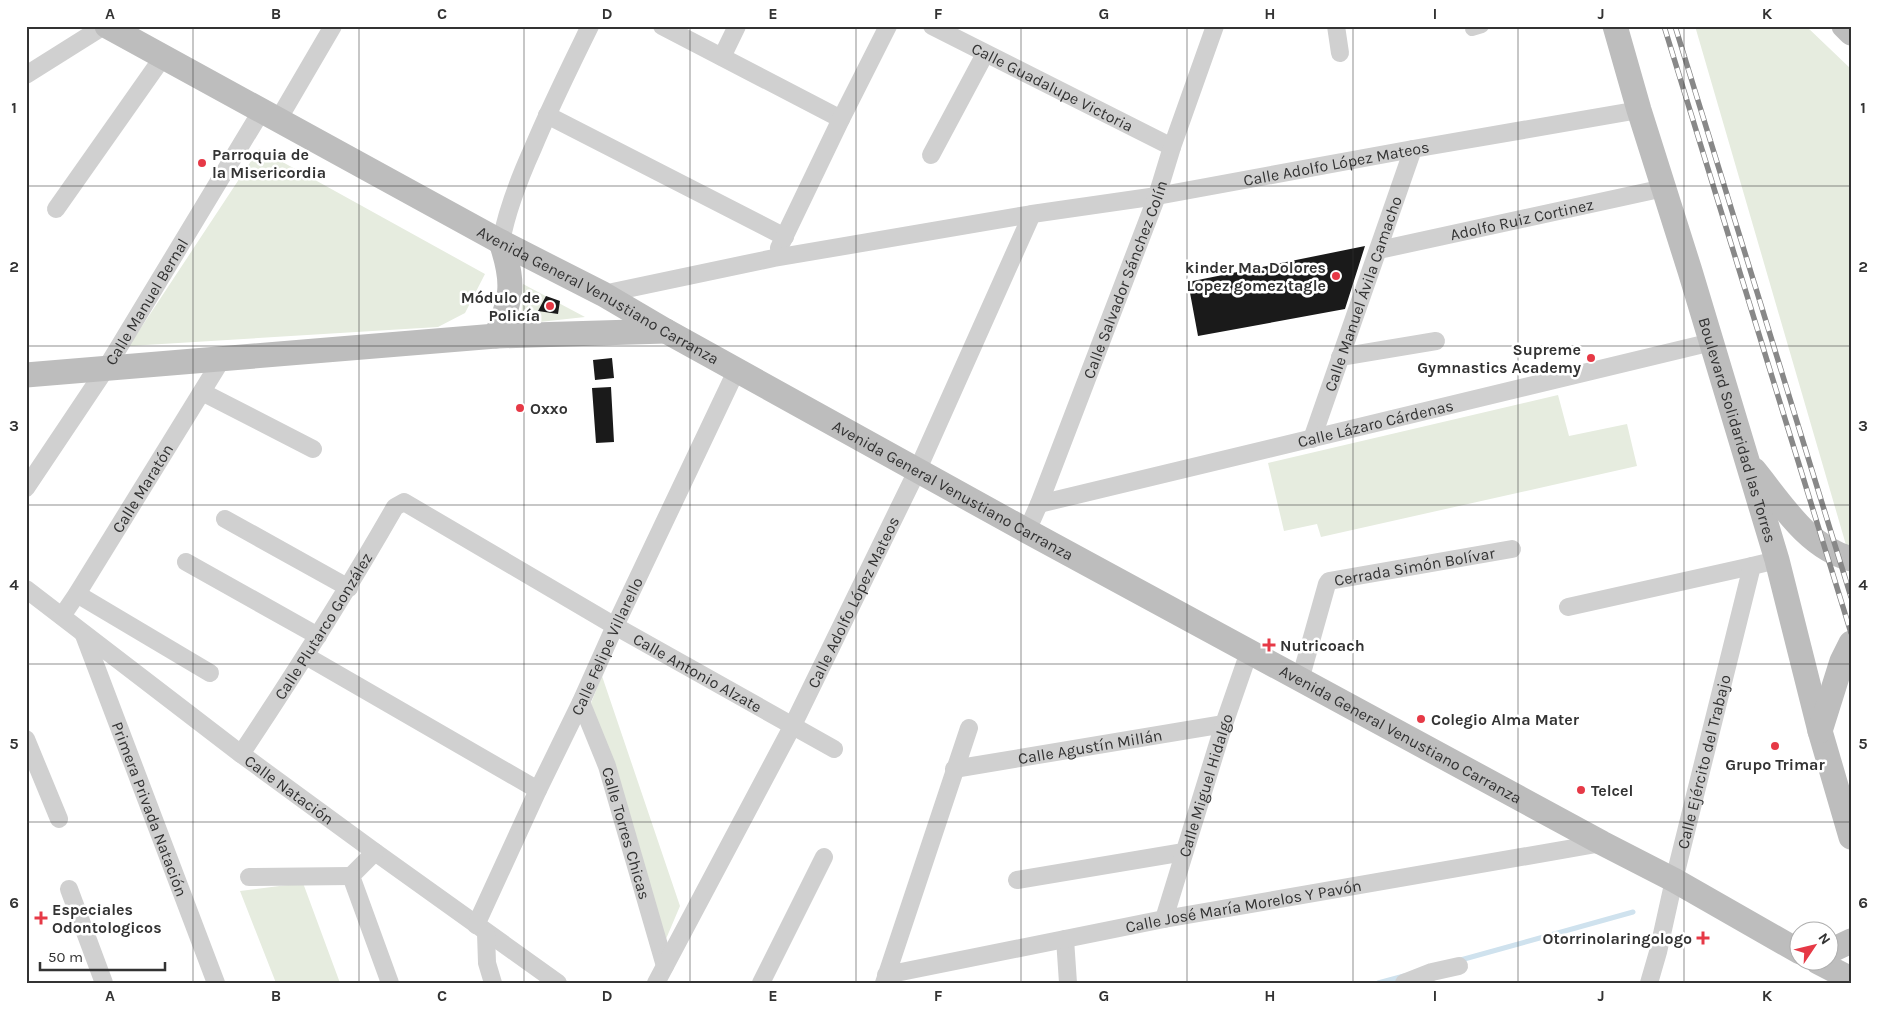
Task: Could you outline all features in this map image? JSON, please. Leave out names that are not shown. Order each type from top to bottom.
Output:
[{"type":"main road","name":"Avenida General Venustiano Carranza","points":[[106,26],[501,242],[603,294],[666,331],[1027,531],[1602,843],[1674,880],[1790,946]]},
{"type":"main road","name":"Boulevard Solidaridad las Torres","points":[[1615,26],[1639,110],[1778,560],[1820,731],[1851,837]]},
{"type":"main road","points":[[1844,26],[1851,33]]},
{"type":"main road","points":[[496,336],[511,296],[511,278],[501,242]]},
{"type":"main road","points":[[26,375],[105,370],[496,336],[666,331]]},
{"type":"main road","points":[[1746,460],[1818,544],[1851,559]]},
{"type":"main road","points":[[1820,731],[1842,661],[1851,643]]},
{"type":"main road","points":[[1837,972],[1851,979]]},
{"type":"street","points":[[26,75],[106,26]]},
{"type":"street","name":"Calle Manuel Bernal","points":[[26,488],[105,370],[270,115],[332,26]]},
{"type":"street","points":[[501,242],[510,202],[547,115],[590,26]]},
{"type":"street","points":[[662,26],[841,119]]},
{"type":"street","points":[[722,57],[737,26]]},
{"type":"street","points":[[774,258],[888,26]]},
{"type":"street","name":"Calle Guadalupe Victoria","points":[[932,26],[1172,147]]},
{"type":"street","name":"Calle Salvador Sánchez Colín","points":[[1027,531],[1157,196],[1172,147],[1215,26]]},
{"type":"street","points":[[1336,26],[1340,53]]},
{"type":"street","points":[[931,155],[985,54]]},
{"type":"street","points":[[56,210],[163,57]]},
{"type":"street","name":"Calle Adolfo López Mateos","points":[[603,294],[774,258],[1032,214],[1157,196],[1639,110]]},
{"type":"street","points":[[547,115],[785,237]]},
{"type":"street","name":"Calle Manuel Ávila Camacho","points":[[1312,439],[1413,149]]},
{"type":"street","name":"Adolfo Ruiz Cortinez","points":[[1379,250],[1664,188]]},
{"type":"street","name":"Calle Adolfo López Mateos","points":[[656,983],[793,725],[918,470],[1032,214]]},
{"type":"street","points":[[1340,357],[1436,341]]},
{"type":"street","name":"Calle Lázaro Cárdenas","points":[[1039,504],[1712,342]]},
{"type":"street","name":"Calle Maratón","points":[[62,616],[222,359]]},
{"type":"street","name":"Calle Felipe Villarello","points":[[481,929],[538,790],[737,369]]},
{"type":"street","points":[[202,392],[313,449]]},
{"type":"street","name":"Calle Antonio Alzate","points":[[407,502],[615,626],[834,749]]},
{"type":"street","name":"Calle Plutarco González","points":[[241,754],[349,588],[396,507],[401,503],[407,502]]},
{"type":"street","points":[[225,519],[349,588]]},
{"type":"street","name":"Cerrada Simón Bolívar","points":[[1300,680],[1329,581],[1512,549]]},
{"type":"street","points":[[1568,607],[1778,560]]},
{"type":"street","points":[[186,562],[318,636]]},
{"type":"street","name":"Calle Ejército del Trabajo","points":[[1648,983],[1658,952],[1752,566]]},
{"type":"street","name":"Calle Natación","points":[[26,590],[241,754],[558,983]]},
{"type":"street","points":[[77,594],[210,673]]},
{"type":"street","name":"Primera Privada Natación","points":[[84,634],[216,983]]},
{"type":"street","name":"Calle Miguel Hidalgo","points":[[1164,919],[1224,724],[1249,652]]},
{"type":"street","points":[[306,656],[538,790]]},
{"type":"street","name":"Calle Torres Chicas","points":[[581,702],[607,766],[665,966]]},
{"type":"street","name":"Calle Agustín Millán","points":[[954,769],[1224,724]]},
{"type":"street","name":"Calle José María Morelos Y Pavón","points":[[885,979],[969,728]]},
{"type":"street","points":[[26,739],[59,819]]},
{"type":"street","name":"Calle José María Morelos Y Pavón","points":[[885,979],[1164,919],[1602,843]]},
{"type":"street","points":[[249,877],[351,876],[375,852]]},
{"type":"street","points":[[1017,880],[1184,852]]},
{"type":"street","points":[[761,983],[824,857]]},
{"type":"street","points":[[351,876],[390,983]]},
{"type":"street","points":[[69,889],[104,983]]},
{"type":"street","points":[[481,929],[493,983]]},
{"type":"street","points":[[1065,939],[1068,983]]},
{"type":"street","points":[[1404,983],[1432,972],[1459,966]]},
{"type":"shaded area","points":[[1695,26],[1806,26],[1851,69],[1851,545],[1846,545]]},
{"type":"shaded area","points":[[259,149],[485,274],[465,313],[438,327],[129,346]]},
{"type":"shaded area","points":[[523,284],[585,317],[521,324]]},
{"type":"shaded area","points":[[1558,395],[1569,436],[1627,424],[1637,466],[1321,537],[1317,524],[1284,531],[1268,463]]},
{"type":"shaded area","points":[[602,676],[680,906],[666,939],[591,703]]},
{"type":"shaded area","points":[[303,883],[340,983],[276,983],[240,891]]},
{"type":"building","points":[[1365,246],[1345,309],[1198,336],[1188,282]]},
{"type":"building","name":"Módulo de Policía","points":[[546,296],[560,301],[558,314],[538,311]]},
{"type":"building","points":[[612,358],[614,378],[595,380],[593,360]]},
{"type":"building","points":[[611,387],[614,442],[596,443],[592,388]]},
{"type":"waterway","points":[[1457,961],[1633,912]]},
{"type":"waterway","points":[[1378,983],[1404,976]]},
{"type":"railway","points":[[1664,26],[1851,633]]},
{"type":"railway","points":[[1675,26],[1851,597]]},
{"type":"place","name":"Parroquia de la Misericordia","points":[[202,163]]},
{"type":"place","name":"kinder Ma. Dolores Lopez gomez tagle","points":[[1336,276]]},
{"type":"place","name":"Módulo de Policía","points":[[550,306]]},
{"type":"place","name":"Supreme Gymnastics Academy","points":[[1591,358]]},
{"type":"place","name":"Oxxo","points":[[520,408]]},
{"type":"place","name":"Nutricoach","points":[[1269,645]]},
{"type":"place","name":"Colegio Alma Mater","points":[[1421,719]]},
{"type":"place","name":"Grupo Trimar","points":[[1775,746]]},
{"type":"place","name":"Telcel","points":[[1581,790]]},
{"type":"place","name":"Especiales Odontologicos","points":[[41,918]]},
{"type":"place","name":"Otorrinolaringologo","points":[[1703,938]]}]
